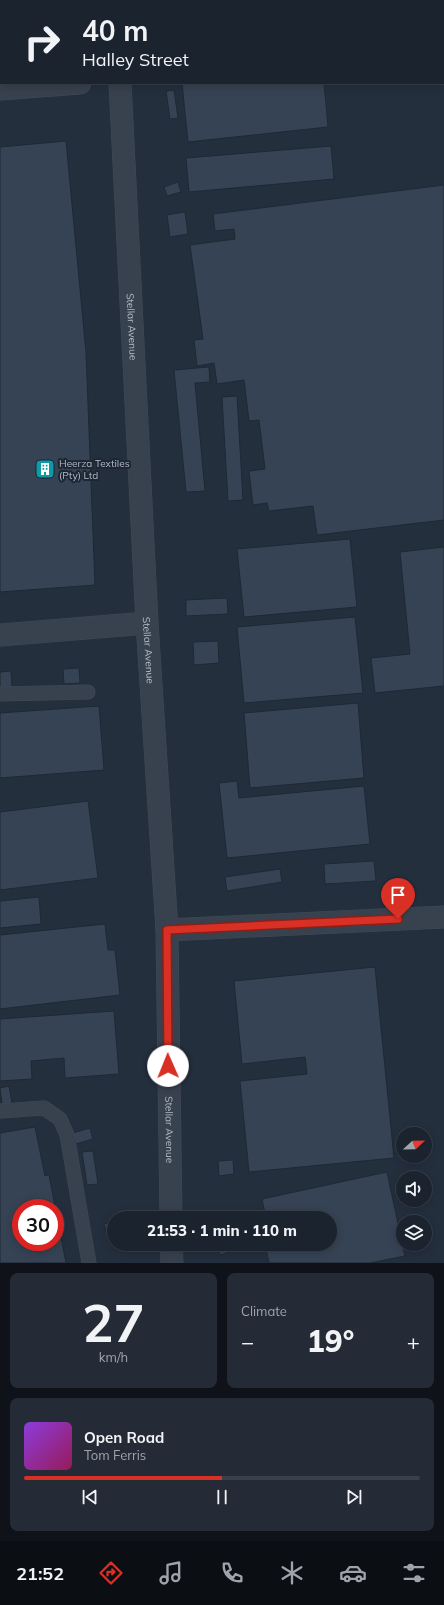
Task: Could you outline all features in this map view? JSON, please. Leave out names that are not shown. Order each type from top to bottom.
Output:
[{"type":"street","points":[[0,89],[67,84]]},
{"type":"street","name":"Stellar Avenue","points":[[120,84],[147,623],[167,930],[171,1211]]},
{"type":"street","points":[[0,635],[147,623]]},
{"type":"street","points":[[167,930],[444,917]]},
{"type":"street","points":[[171,1251],[172,1263]]},
{"type":"lane","points":[[0,694],[88,692]]},
{"type":"lane","points":[[0,1110],[44,1108],[60,1119],[67,1135],[89,1263]]},
{"type":"building","points":[[182,84],[324,84],[328,127],[188,142]]},
{"type":"building","points":[[174,90],[178,118],[170,119],[166,91]]},
{"type":"building","name":"Heerza Textiles (Pty) Ltd","points":[[66,141],[86,352],[95,585],[0,592],[0,147]]},
{"type":"building","points":[[331,146],[334,179],[189,192],[186,158]]},
{"type":"building","points":[[178,182],[181,192],[167,196],[164,187]]},
{"type":"building","points":[[444,185],[444,520],[317,535],[313,506],[269,511],[267,503],[253,505],[249,471],[265,469],[259,420],[249,421],[244,380],[217,384],[214,363],[197,366],[194,340],[203,339],[190,245],[235,239],[234,229],[215,231],[213,214]]},
{"type":"building","points":[[185,212],[188,234],[170,237],[167,215]]},
{"type":"building","points":[[209,367],[210,382],[195,383],[205,491],[186,492],[174,370]]},
{"type":"building","points":[[237,396],[243,500],[228,501],[222,397]]},
{"type":"building","points":[[350,539],[357,607],[244,617],[237,549]]},
{"type":"building","points":[[444,547],[444,686],[375,693],[371,658],[410,654],[400,552]]},
{"type":"building","points":[[227,598],[228,614],[186,616],[186,600]]},
{"type":"building","points":[[355,617],[363,693],[244,703],[237,627]]},
{"type":"building","points":[[218,641],[219,663],[194,665],[193,642]]},
{"type":"building","points":[[79,668],[80,683],[64,684],[63,669]]},
{"type":"building","points":[[11,671],[12,688],[0,689],[0,672]]},
{"type":"building","points":[[358,703],[364,778],[250,788],[244,713]]},
{"type":"building","points":[[99,706],[104,770],[0,778],[0,713]]},
{"type":"building","points":[[237,781],[239,798],[364,786],[370,844],[227,858],[219,783]]},
{"type":"building","points":[[88,801],[98,878],[0,890],[0,812]]},
{"type":"building","points":[[374,861],[376,881],[325,884],[324,864]]},
{"type":"building","points":[[280,869],[282,882],[227,891],[225,877]]},
{"type":"building","points":[[39,897],[41,924],[0,928],[0,901]]},
{"type":"building","points":[[105,924],[108,950],[115,950],[120,995],[0,1009],[0,935]]},
{"type":"building","points":[[375,967],[394,1158],[249,1172],[240,1081],[307,1074],[305,1057],[242,1064],[234,981]]},
{"type":"building","points":[[114,1011],[119,1074],[65,1078],[64,1058],[31,1061],[32,1079],[0,1081],[0,1019]]},
{"type":"building","points":[[9,1086],[12,1103],[2,1105],[0,1088]]},
{"type":"building","points":[[35,1127],[45,1176],[49,1175],[54,1199],[12,1199],[12,1251],[64,1251],[66,1263],[0,1263],[0,1133]]},
{"type":"building","points":[[90,1128],[93,1139],[76,1144],[73,1133]]},
{"type":"building","points":[[93,1151],[98,1184],[87,1185],[82,1152]]},
{"type":"building","points":[[233,1160],[234,1174],[219,1176],[218,1161]]},
{"type":"building","points":[[387,1172],[396,1215],[396,1251],[404,1251],[405,1256],[370,1263],[269,1263],[266,1251],[337,1251],[337,1211],[265,1211],[262,1199]]},
{"type":"building","points":[[107,1223],[107,1235],[104,1224]]},
{"type":"building","points":[[219,1251],[233,1251],[220,1255]]},
{"type":"place","name":"Heerza Textiles (Pty) Ltd","points":[[45,469]]},
{"type":"route","points":[[168,1066],[167,930],[398,919]]}]
